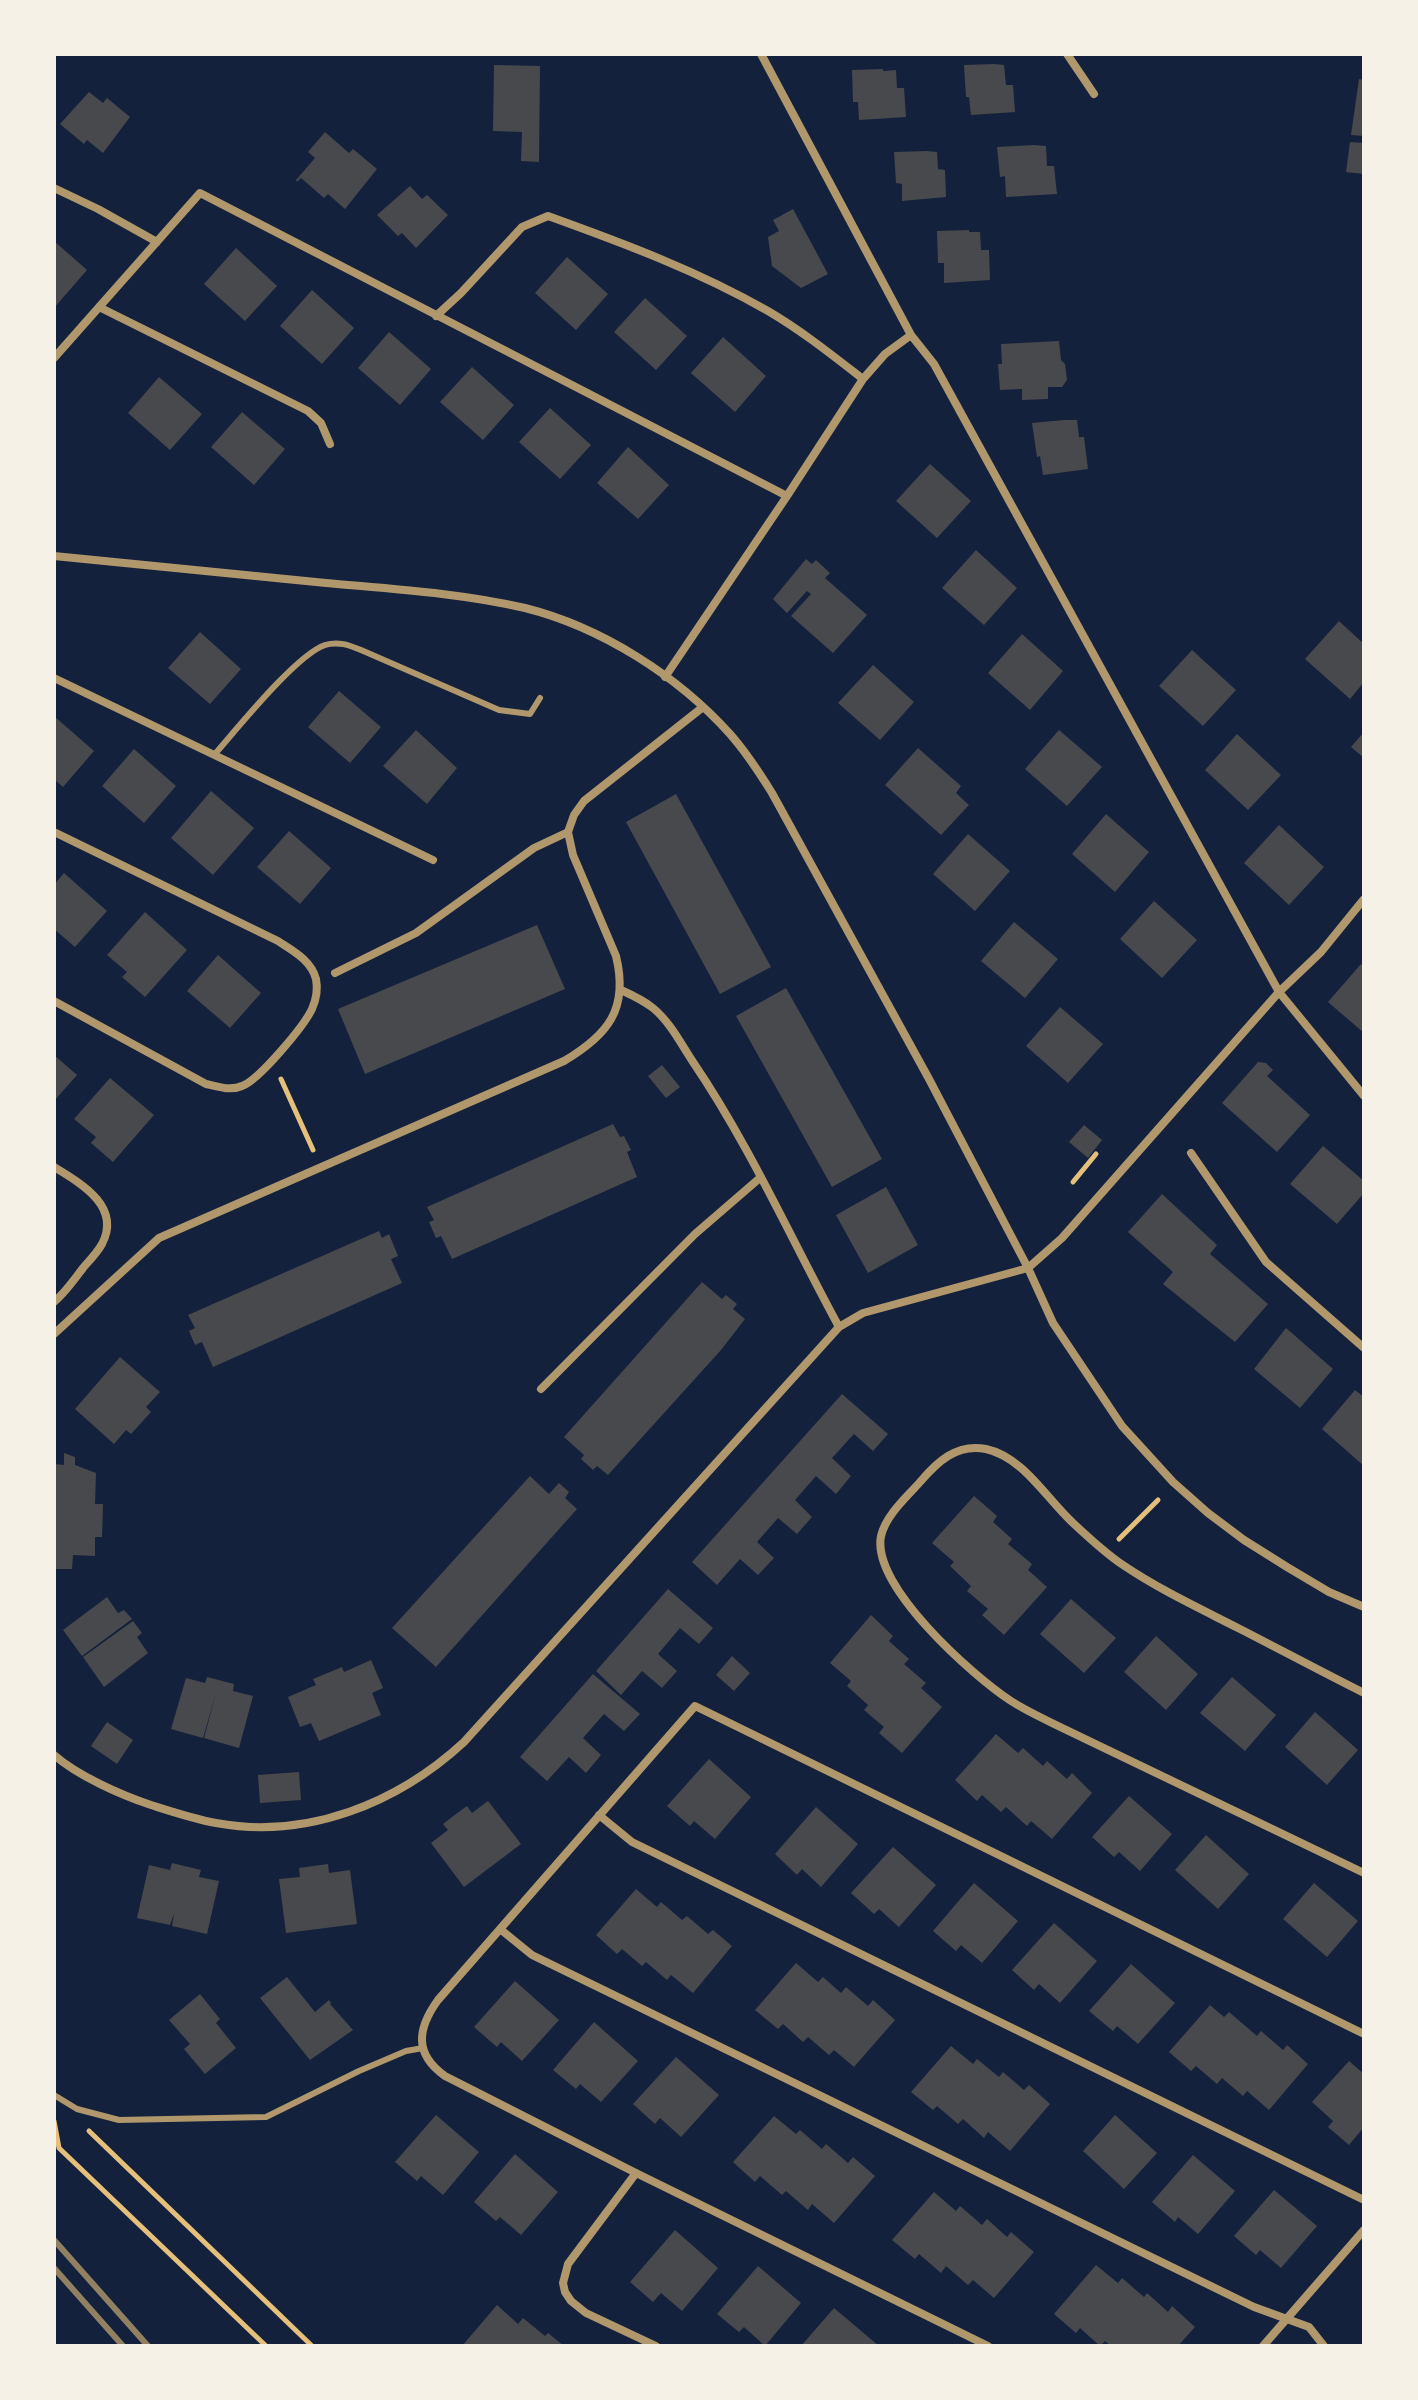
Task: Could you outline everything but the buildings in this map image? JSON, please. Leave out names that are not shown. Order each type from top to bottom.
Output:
[{"type":"street","points":[[761,54],[911,335],[934,364],[1279,992],[1364,1096]]},
{"type":"street","points":[[1067,54],[1094,94]]},
{"type":"street","points":[[54,188],[157,242]]},
{"type":"street","points":[[54,358],[200,193],[787,496]]},
{"type":"street","points":[[436,316],[522,227],[548,216],[659,257],[767,311],[863,379]]},
{"type":"street","points":[[99,307],[308,411],[321,423],[330,444]]},
{"type":"street","points":[[665,677],[863,379],[885,354],[911,335]]},
{"type":"street","points":[[54,556],[488,601],[528,609],[570,623],[604,640],[665,677],[703,707],[749,756],[772,793],[929,1079],[1028,1268],[1053,1323],[1122,1426],[1173,1482],[1244,1540],[1329,1592],[1364,1607]]},
{"type":"street","points":[[54,678],[433,860]]},
{"type":"street","points":[[54,1334],[159,1238],[564,1061],[599,1038],[613,1017],[621,990],[620,974],[616,956],[573,855],[568,832],[574,815],[584,801],[703,707]]},
{"type":"street","points":[[54,832],[278,941],[302,957],[310,967],[316,979],[317,993],[308,1017],[272,1060],[250,1082],[239,1088],[206,1084],[54,1001]]},
{"type":"street","points":[[335,973],[416,933],[534,848],[568,832]]},
{"type":"street","points":[[54,1755],[132,1799],[218,1823],[258,1827],[297,1825],[336,1817],[374,1803],[415,1781],[442,1763],[464,1742],[839,1327],[863,1313],[1028,1268],[1062,1238],[1279,992],[1321,952],[1364,899]]},
{"type":"street","points":[[621,990],[654,1008],[711,1089],[839,1327]]},
{"type":"street","points":[[1191,1153],[1266,1262],[1364,1348]]},
{"type":"street","points":[[54,1167],[87,1187],[99,1200],[105,1217],[106,1234],[101,1246],[54,1302]]},
{"type":"street","points":[[541,1389],[695,1234],[761,1177]]},
{"type":"street","points":[[1364,1693],[1120,1564],[1059,1511],[1020,1468],[1000,1453],[979,1448],[945,1457],[935,1464],[892,1513],[882,1535],[884,1568],[913,1610],[962,1662],[1012,1702],[1364,1873]]},
{"type":"street","points":[[988,2346],[445,2076],[431,2064],[423,2048],[422,2032],[429,2012],[695,1706],[1364,2034]]},
{"type":"street","points":[[599,1815],[632,1842],[1364,2200]]},
{"type":"street","points":[[500,1929],[532,1955],[1240,2300],[1309,2327],[1324,2346]]},
{"type":"street","points":[[636,2173],[568,2264],[563,2283],[571,2301],[586,2313],[656,2346]]},
{"type":"street","points":[[1263,2346],[1364,2230]]},
{"type":"lane","points":[[214,755],[301,659],[335,643],[347,644],[499,710],[530,714],[540,698]]},
{"type":"lane","points":[[54,2095],[77,2109],[119,2120],[266,2117],[359,2071],[406,2051],[423,2048]]},
{"type":"path","points":[[272,1060],[314,1152]]},
{"type":"path","points":[[1073,1182],[1096,1154]]},
{"type":"path","points":[[1112,1547],[1158,1500]]},
{"type":"path","points":[[54,2121],[59,2148],[266,2346]]},
{"type":"path","points":[[88,2129],[312,2346]]},
{"type":"railway","points":[[54,2240],[148,2346]]},
{"type":"railway","points":[[54,2268],[123,2346]]}]
